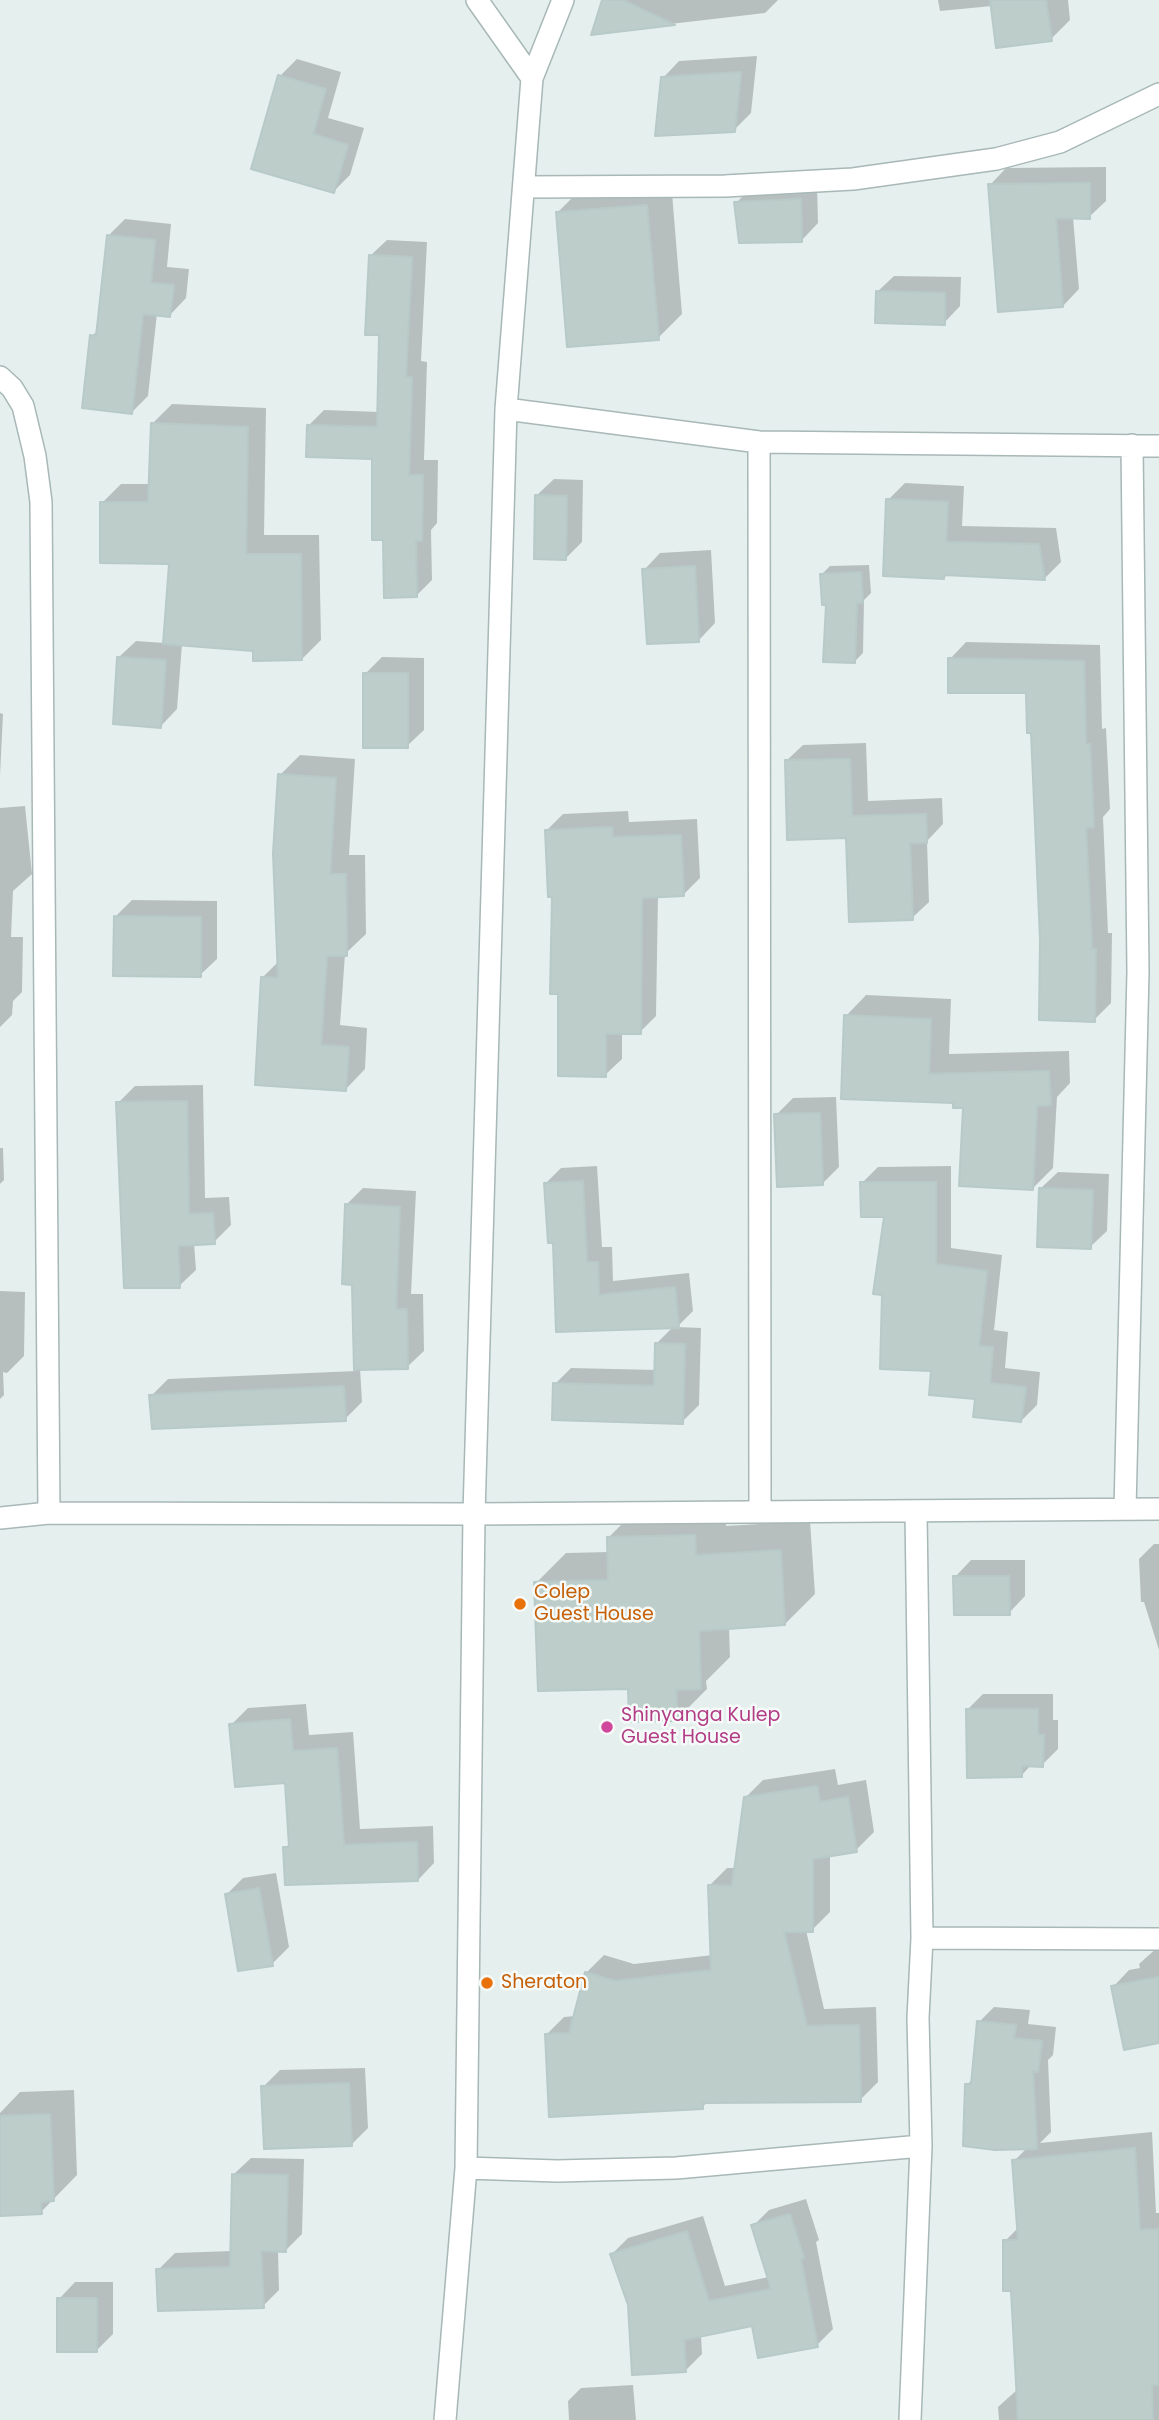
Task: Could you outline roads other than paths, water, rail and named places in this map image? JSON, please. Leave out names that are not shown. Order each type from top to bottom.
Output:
[{"type":"street","points":[[477,0],[532,78]]},
{"type":"street","points":[[445,2420],[466,2168],[474,1514],[506,409],[532,78],[563,0]]},
{"type":"street","points":[[525,187],[725,186],[853,180],[983,161],[1060,142],[1159,94]]},
{"type":"street","points":[[0,377],[12,388],[23,406],[35,456],[41,502],[49,1513]]},
{"type":"street","points":[[506,409],[759,442],[1159,446]]},
{"type":"street","points":[[759,442],[760,1510]]},
{"type":"street","points":[[1125,1509],[1138,972],[1132,445]]},
{"type":"street","points":[[0,1518],[49,1513],[474,1514],[1159,1509]]},
{"type":"street","points":[[910,2420],[921,2146],[918,2018],[922,1938],[916,1512]]},
{"type":"street","points":[[922,1938],[1159,1939]]},
{"type":"street","points":[[466,2168],[557,2171],[676,2168],[921,2146]]},
{"type":"place","name":"Colep Guest House","points":[[520,1604]]},
{"type":"place","name":"Shinyanga Kulep Guest House","points":[[607,1727]]},
{"type":"place","name":"Sheraton","points":[[487,1983]]}]
